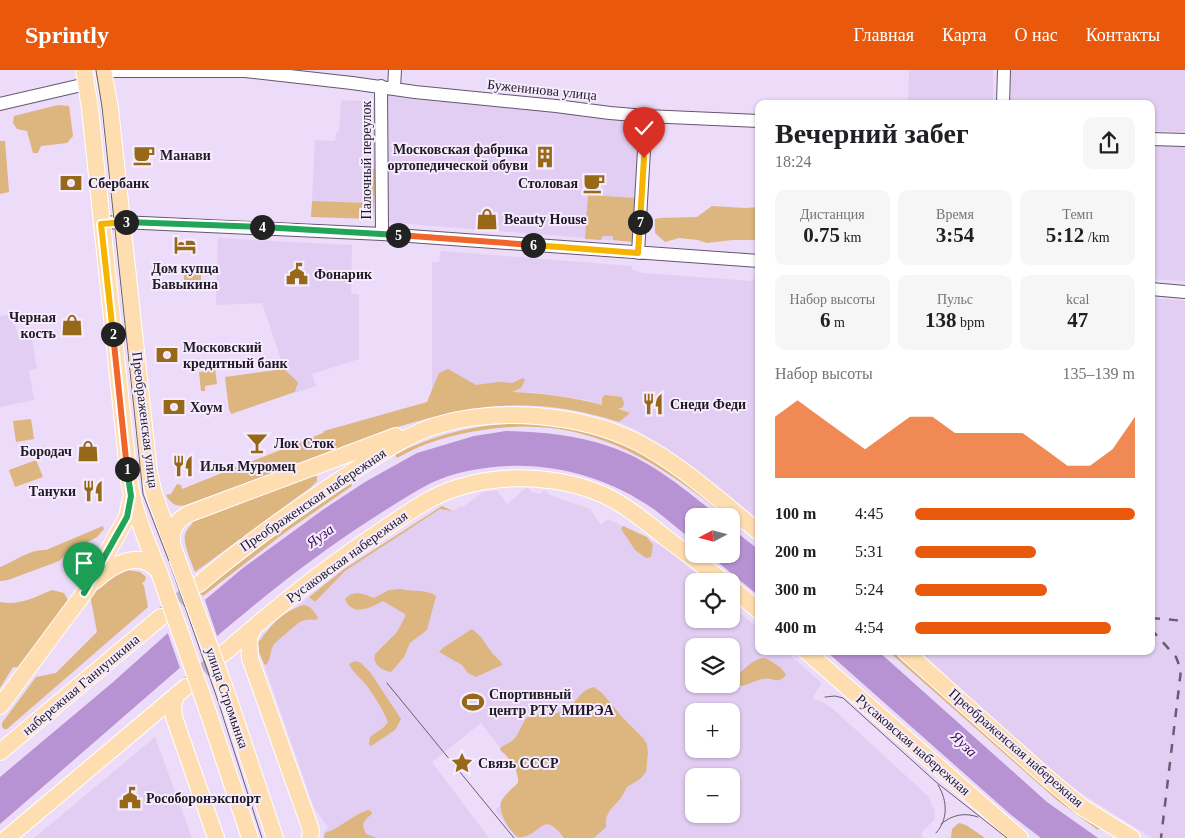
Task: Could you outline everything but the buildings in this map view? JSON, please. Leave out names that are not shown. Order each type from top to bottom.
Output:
[{"type":"main road","name":"Преображенская улица","points":[[108,71],[109,106],[149,473],[156,501],[175,551]]},
{"type":"main road","name":"Преображенская улица","points":[[85,77],[131,496],[159,572]]},
{"type":"main road","name":"Преображенская набережная","points":[[199,584],[233,555],[315,495],[396,443],[437,425],[466,419],[505,416],[560,418],[589,424],[615,433],[637,442],[680,468],[755,529]]},
{"type":"main road","points":[[175,551],[171,535],[178,520],[188,514],[386,439],[437,425]]},
{"type":"main road","points":[[307,470],[318,472],[322,476],[322,482],[315,495]]},
{"type":"main road","name":"Русаковская набережная","points":[[257,678],[242,661],[224,653],[353,549],[415,508],[438,495],[460,486],[509,478],[549,480],[590,490],[640,517],[713,573]]},
{"type":"main road","points":[[0,706],[87,588],[127,517],[131,496]]},
{"type":"main road","points":[[156,501],[162,508],[170,512],[188,514]]},
{"type":"main road","name":"улица Стромынка","points":[[175,551],[227,694],[275,838]]},
{"type":"main road","points":[[87,588],[106,572],[122,562],[141,559],[148,561],[159,572]]},
{"type":"main road","name":"улица Стромынка","points":[[159,572],[250,838]]},
{"type":"main road","points":[[740,595],[755,608]]},
{"type":"main road","name":"набережная Ганнушкина","points":[[0,752],[161,617]]},
{"type":"main road","points":[[254,627],[249,638],[249,651],[311,830],[310,838]]},
{"type":"main road","name":"Русаковская набережная","points":[[811,655],[1020,838]]},
{"type":"main road","name":"Преображенская набережная","points":[[912,655],[1053,783],[1082,806],[1132,838]]},
{"type":"main road","points":[[7,838],[181,690],[173,704],[174,717],[216,838]]},
{"type":"main road","points":[[145,721],[162,723],[180,736]]},
{"type":"main road","points":[[0,734],[3,736],[27,730]]},
{"type":"main road","points":[[300,838],[304,829],[305,815]]},
{"type":"street","name":"Палочный переулок","points":[[382,234],[387,87],[396,70]]},
{"type":"street","points":[[1003,100],[1004,70]]},
{"type":"street","name":"Буженинова улица","points":[[108,71],[245,71],[387,87],[415,92],[646,116],[755,121]]},
{"type":"street","points":[[0,104],[85,77]]},
{"type":"street","points":[[638,253],[646,116]]},
{"type":"street","points":[[1155,139],[1185,140]]},
{"type":"street","points":[[101,224],[121,222],[382,234],[755,261]]},
{"type":"street","points":[[1155,289],[1185,292]]},
{"type":"shaded area","points":[[909,70],[993,70],[993,100],[908,100]]},
{"type":"shaded area","points":[[1010,70],[1185,70],[1185,132],[1155,131],[1155,100],[1008,100]]},
{"type":"shaded area","points":[[389,94],[643,122],[634,242],[386,222],[386,97]]},
{"type":"shaded area","points":[[341,100],[379,102],[379,169],[373,169],[371,203],[312,201],[315,140],[335,141],[336,133],[339,131]]},
{"type":"shaded area","points":[[58,105],[69,106],[73,136],[67,143],[41,146],[38,153],[33,153],[27,131],[17,129],[13,123],[14,116]]},
{"type":"shaded area","points":[[0,141],[5,141],[9,192],[0,194]]},
{"type":"shaded area","points":[[1155,145],[1185,145],[1185,281],[1155,279]]},
{"type":"shaded area","points":[[373,169],[376,169],[373,219],[311,217],[312,201],[371,203]]},
{"type":"shaded area","points":[[588,195],[636,198],[633,242],[613,240],[613,236],[602,236],[601,240],[585,239]]},
{"type":"shaded area","points":[[712,206],[755,207],[755,240],[707,243],[679,238],[665,242],[655,233],[655,219],[697,217]]},
{"type":"shaded area","points":[[218,238],[352,245],[351,294],[359,294],[359,359],[312,374],[316,386],[295,393],[298,382],[284,369],[262,303],[216,305]]},
{"type":"shaded area","points":[[441,251],[632,266],[632,269],[642,273],[753,281],[755,276],[755,520],[668,449],[619,422],[629,413],[586,400],[532,392],[496,392],[432,401],[432,262],[439,262]]},
{"type":"shaded area","points":[[184,268],[201,268],[201,281],[184,281]]},
{"type":"shaded area","points":[[1155,298],[1185,301],[1185,838],[1152,838],[1070,786],[984,711],[925,656],[1155,655]]},
{"type":"shaded area","points":[[12,314],[19,340],[32,338],[37,369],[29,370],[34,400],[0,407],[0,316]]},
{"type":"shaded area","points":[[214,360],[217,384],[205,386],[205,391],[201,391],[199,372],[211,371],[209,361]]},
{"type":"shaded area","points":[[284,369],[298,382],[295,392],[231,414],[225,377]]},
{"type":"shaded area","points":[[448,369],[476,385],[498,382],[512,383],[523,378],[525,380],[521,388],[512,392],[557,396],[602,405],[602,398],[605,395],[622,397],[623,407],[618,409],[630,413],[619,422],[562,408],[535,406],[483,408],[457,412],[401,426],[186,505],[179,506],[174,504],[166,495],[171,494],[177,484],[181,485],[182,489],[324,431],[427,402],[439,373]]},
{"type":"shaded area","points":[[31,419],[34,439],[16,442],[13,421]]},
{"type":"shaded area","points":[[530,422],[583,430],[604,436],[624,444],[661,465],[720,508],[715,508],[670,475],[642,458],[613,444],[584,434],[552,428],[519,427],[483,430],[449,437],[397,458],[395,455],[427,440],[478,427]]},
{"type":"shaded area","points":[[36,460],[43,477],[15,487],[9,470]]},
{"type":"shaded area","points":[[315,475],[317,481],[310,488],[195,572],[185,541],[186,532],[194,518]]},
{"type":"shaded area","points":[[351,483],[352,486],[287,531],[203,596],[200,593],[285,528]]},
{"type":"shaded area","points":[[527,487],[532,492],[540,494],[545,490],[550,495],[590,509],[601,525],[608,519],[668,549],[700,573],[685,573],[685,628],[740,628],[740,613],[755,626],[755,655],[790,655],[822,683],[813,696],[815,700],[821,701],[833,709],[928,796],[935,812],[934,820],[921,833],[923,838],[516,838],[495,810],[527,783],[481,723],[432,762],[489,838],[323,838],[323,833],[328,827],[314,808],[260,652],[259,642],[262,635],[309,597],[315,602],[345,571],[440,509],[453,511],[460,506],[463,507],[483,492],[497,491],[507,504]]},
{"type":"shaded area","points":[[442,506],[453,511],[440,509],[345,571],[315,602],[309,597],[344,569]]},
{"type":"shaded area","points":[[103,526],[104,529],[97,537],[67,553],[59,561],[8,580],[0,581],[0,567],[28,553],[46,550]]},
{"type":"shaded area","points":[[623,526],[647,537],[653,545],[651,557],[646,558],[635,550],[621,529]]},
{"type":"shaded area","points":[[128,570],[140,572],[146,577],[142,583],[148,607],[7,729],[4,729],[2,723],[36,677],[56,673],[97,632],[90,595],[102,587],[104,581]]},
{"type":"shaded area","points":[[401,589],[424,592],[436,596],[427,630],[410,643],[404,657],[391,672],[384,670],[376,664],[374,658],[375,654],[397,632],[405,614],[383,601],[367,608],[357,609],[348,605],[345,599],[355,593],[374,598],[389,590]]},
{"type":"shaded area","points":[[52,590],[64,593],[69,602],[23,668],[13,667],[0,688],[0,602],[20,602]]},
{"type":"shaded area","points":[[304,605],[310,607],[318,617],[316,620],[302,621],[290,630],[274,644],[268,663],[264,664],[259,652],[258,642],[279,618],[289,611]]},
{"type":"shaded area","points":[[472,629],[481,637],[502,665],[476,677],[468,673],[462,665],[439,652]]},
{"type":"shaded area","points":[[893,655],[898,655],[1100,827],[1098,830],[1058,801]]},
{"type":"shaded area","points":[[764,658],[770,661],[786,675],[780,680],[766,678],[740,685],[740,673],[759,659]]},
{"type":"shaded area","points":[[355,661],[361,663],[370,672],[401,719],[395,730],[371,746],[369,744],[370,737],[388,722],[370,689],[350,667],[349,664]]},
{"type":"shaded area","points":[[594,687],[602,693],[647,744],[646,772],[640,779],[627,787],[621,798],[610,810],[606,818],[606,827],[594,838],[564,838],[556,829],[546,824],[526,836],[518,837],[508,826],[502,815],[502,800],[518,783],[518,778],[510,760],[500,750],[501,747],[514,739],[529,716],[564,711],[581,694]]},
{"type":"shaded area","name":"Рособоронэкспорт","points":[[155,737],[192,838],[34,838],[112,773]]},
{"type":"shaded area","points":[[368,810],[372,814],[363,825],[364,831],[366,834],[377,838],[324,838],[325,833]]},
{"type":"shaded area","points":[[959,823],[966,825],[985,838],[951,838],[952,829]]},
{"type":"water","name":"Яуза","points":[[506,431],[545,433],[596,442],[623,452],[652,467],[708,508],[685,508],[685,535],[639,499],[604,482],[567,471],[528,466],[509,466],[469,471],[431,483],[370,520],[281,584],[197,653],[0,824],[0,777],[112,683],[243,568],[324,509],[365,482],[417,453],[474,436]]},
{"type":"water","points":[[740,535],[755,547],[755,593],[740,580],[740,573],[731,573],[719,563],[740,563]]},
{"type":"water","name":"Яуза","points":[[831,655],[882,655],[1047,802],[1098,838],[1041,838],[1010,814]]},
{"type":"pier","points":[[204,597],[218,639],[181,671],[167,631]]},
{"type":"tunnel","points":[[161,617],[199,584]]},
{"type":"tunnel","points":[[186,687],[223,654]]},
{"type":"tram line","points":[[96,70],[102,107],[143,494],[170,564],[218,701],[262,838]]},
{"type":"tram line","points":[[387,683],[514,838]]},
{"type":"tram line","points":[[825,697],[835,696],[843,698],[936,782],[1007,838]]},
{"type":"tram line","points":[[936,833],[945,816],[944,797],[938,785]]},
{"type":"tram line","points":[[941,824],[949,818],[958,815],[978,817]]},
{"type":"railway","points":[[1155,618],[1185,621]]},
{"type":"railway","points":[[1155,633],[1176,657],[1181,670],[1161,838]]},
{"type":"place","name":"Манави","points":[[144,155]]},
{"type":"place","name":"Московская фабрика ортопедической обуви","points":[[545,157]]},
{"type":"place","name":"Сбербанк","points":[[71,183]]},
{"type":"place","name":"Столовая","points":[[594,183]]},
{"type":"place","name":"Beauty House","points":[[487,219]]},
{"type":"place","name":"Дом купца Бавыкина","points":[[185,245]]},
{"type":"place","name":"Фонарик","points":[[297,274]]},
{"type":"place","name":"Черная кость","points":[[72,325]]},
{"type":"place","name":"Московский кредитный банк","points":[[167,355]]},
{"type":"place","name":"Снеди Феди","points":[[653,404]]},
{"type":"place","name":"Хоум","points":[[174,407]]},
{"type":"place","name":"Лок Сток","points":[[257,443]]},
{"type":"place","name":"Бородач","points":[[88,451]]},
{"type":"place","name":"Илья Муромец","points":[[183,466]]},
{"type":"place","name":"Тануки","points":[[93,491]]},
{"type":"place","name":"Спортивный центр РТУ МИРЭА","points":[[473,702]]},
{"type":"place","name":"Связь СССР","points":[[462,763]]},
{"type":"place","name":"Рособоронэкспорт","points":[[130,798]]},
{"type":"route","points":[[84,593],[119,534],[130,508],[131,496],[101,224],[121,222],[308,229],[638,253],[644,158]]}]
